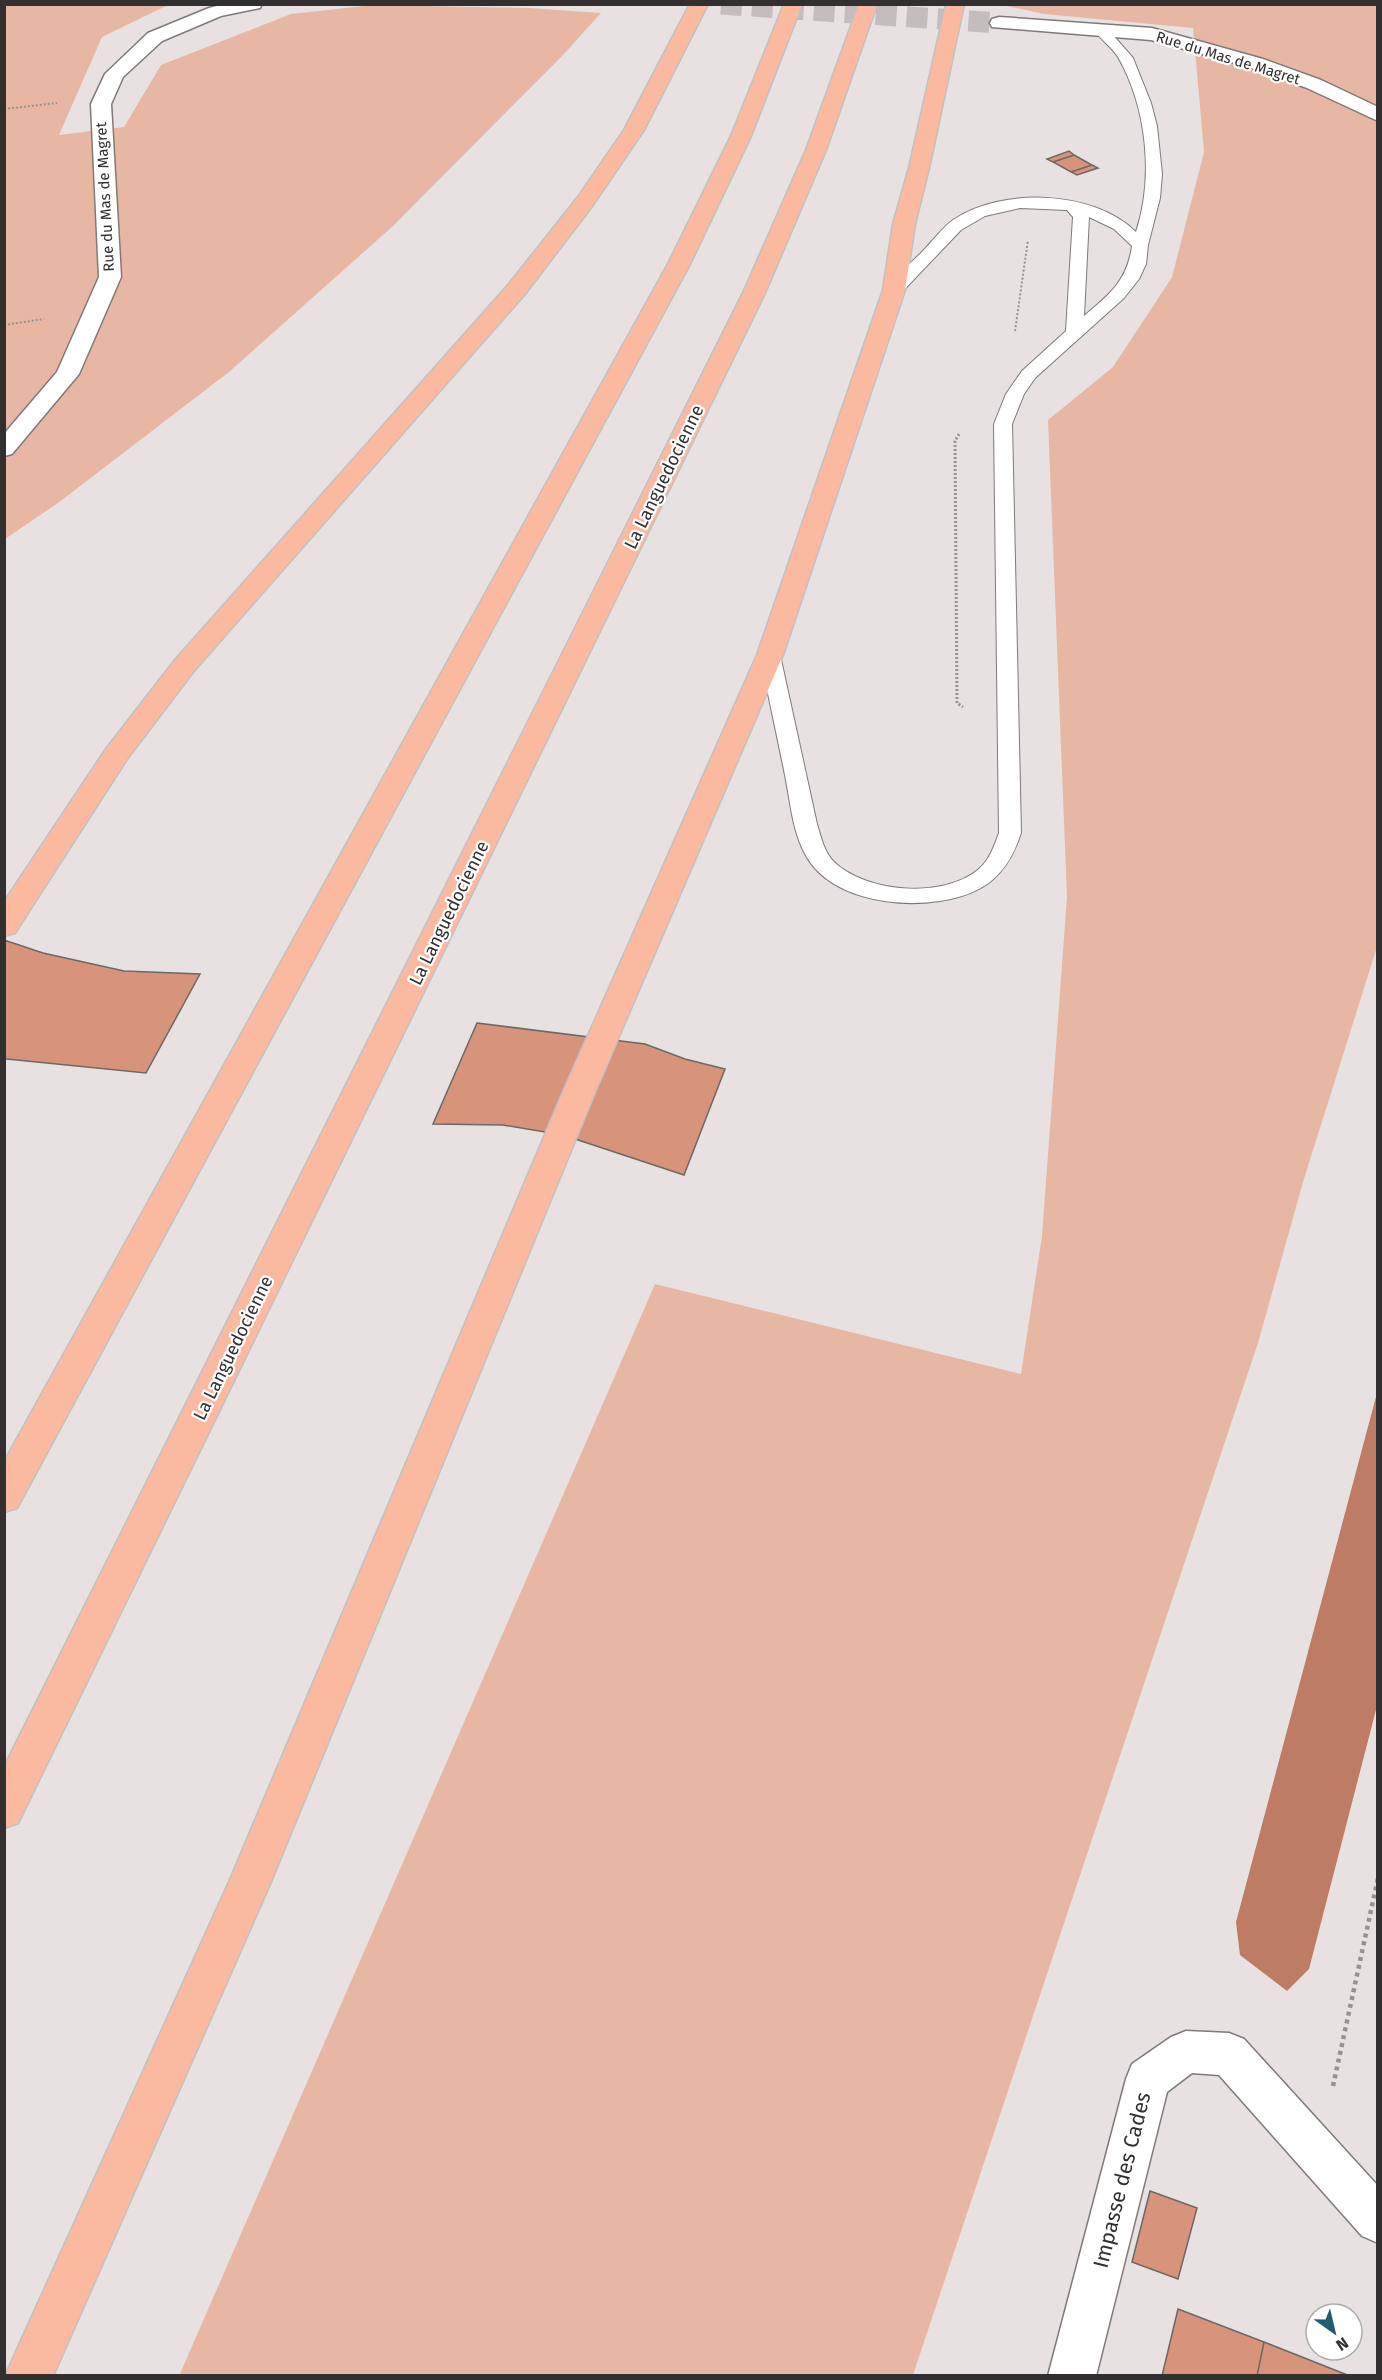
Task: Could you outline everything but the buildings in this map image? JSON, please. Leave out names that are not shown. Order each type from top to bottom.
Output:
[{"type":"highway","points":[[4,926],[116,755],[184,666],[517,289],[586,201],[634,130],[699,4]]},
{"type":"highway","points":[[4,1497],[679,264],[720,185],[781,41],[793,4]]},
{"type":"highway","name":"La Languedocienne","points":[[4,1810],[754,293],[828,123],[868,4]]},
{"type":"highway","points":[[29,2376],[249,1884],[579,1092],[770,655],[894,290],[904,224],[919,168],[955,4]]},
{"type":"street","name":"Rue du Mas de Magret","points":[[4,449],[68,374],[110,277],[101,104],[115,74],[155,36],[216,12],[253,4]]},
{"type":"street","name":"Rue du Mas de Magret","points":[[999,23],[1152,34],[1256,63],[1314,84],[1377,115]]},
{"type":"street","name":"Impasse des Cades","points":[[1072,2376],[1148,2079],[1186,2052],[1229,2054],[1377,2220]]},
{"type":"lane","points":[[770,655],[804,814],[816,853],[831,870],[846,881],[864,889],[910,897],[956,890],[981,879],[997,866],[1010,834],[1003,424],[1018,389],[1036,368],[1075,331],[1107,305],[1137,266],[1140,245],[1147,228],[1155,171],[1149,120],[1125,56],[1101,30]]},
{"type":"lane","points":[[894,290],[960,223],[981,212],[1006,204],[1038,203],[1073,207],[1100,215],[1121,226],[1140,245]]},
{"type":"lane","points":[[1073,207],[1081,217],[1075,331]]},
{"type":"path","points":[[4,109],[76,101],[101,104]]},
{"type":"path","points":[[1318,2154],[1377,1878]]},
{"type":"shaded area","points":[[5,5],[168,5],[102,37],[59,135],[124,127],[161,65],[291,14],[374,5],[529,8],[601,13],[564,54],[393,226],[229,372],[58,503],[5,539]]},
{"type":"shaded area","points":[[1002,5],[1377,5],[1377,947],[1303,1182],[1258,1343],[913,2375],[179,2376],[655,1284],[1021,1374],[1042,1236],[1067,897],[1048,420],[1113,367],[1172,277],[1204,152],[1193,28],[1044,14]]},
{"type":"shaded area","points":[[1377,1393],[1377,1706],[1309,1969],[1287,1991],[1240,1955],[1236,1922]]},
{"type":"tunnel","points":[[721,4],[999,23]]}]
